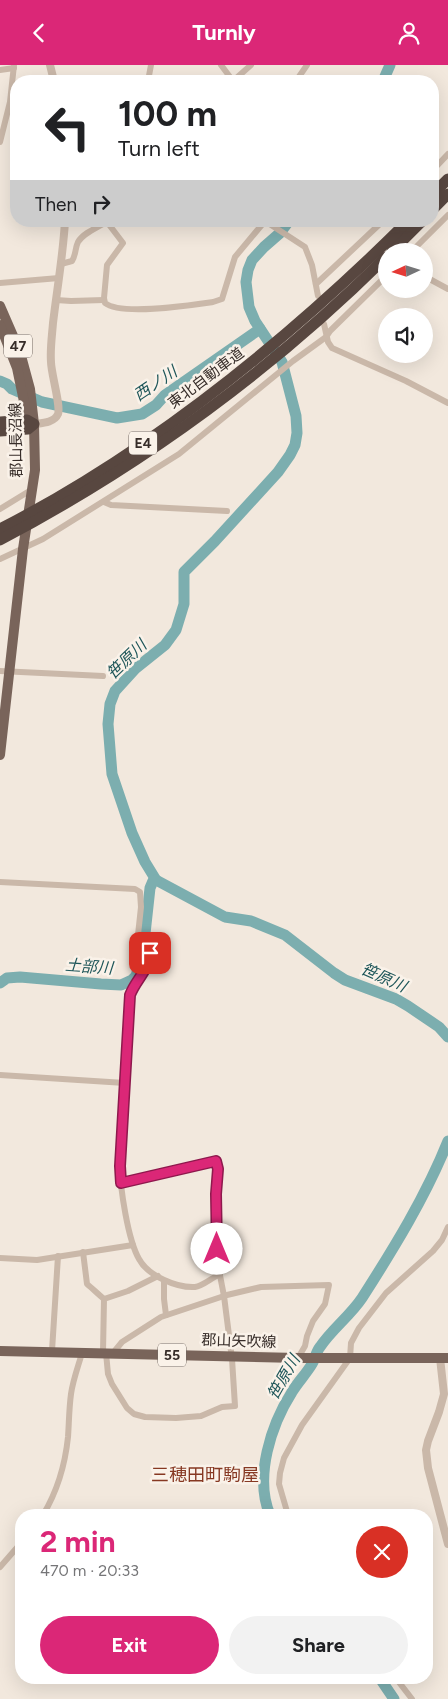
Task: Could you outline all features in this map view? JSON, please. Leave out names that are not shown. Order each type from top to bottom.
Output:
[{"type":"highway","points":[[439,188],[448,179]]},
{"type":"highway","points":[[439,203],[448,194]]},
{"type":"highway","name":"東北自動車道","points":[[0,540],[36,509],[132,450],[190,411],[244,369],[349,279],[402,227]]},
{"type":"highway","points":[[400,243],[416,227]]},
{"type":"highway","name":"東北自動車道","points":[[0,529],[35,521],[135,461],[193,421],[293,343],[378,264]]},
{"type":"highway","points":[[0,421],[30,424]]},
{"type":"highway","points":[[0,431],[30,424]]},
{"type":"main road","name":"郡山長沼線","points":[[0,305],[20,352],[28,402],[35,470],[4,672],[0,755]]},
{"type":"main road","name":"郡山長沼線","points":[[0,325],[26,388]]},
{"type":"main road","name":"郡山矢吹線","points":[[0,1351],[230,1357],[444,1358]]},
{"type":"street","points":[[240,75],[251,65]]},
{"type":"street","points":[[0,70],[14,67]]},
{"type":"street","points":[[0,142],[10,111]]},
{"type":"street","points":[[439,164],[448,154]]},
{"type":"street","points":[[439,224],[448,215]]},
{"type":"street","points":[[30,424],[44,423],[54,419],[58,414],[59,405],[50,360],[66,227]]},
{"type":"street","points":[[61,264],[72,261],[81,239],[100,227]]},
{"type":"street","points":[[112,227],[123,243],[108,263],[104,300],[106,305],[112,307],[155,309],[219,301],[224,295],[235,257],[262,227]]},
{"type":"street","points":[[274,227],[297,241],[308,251],[318,296]]},
{"type":"street","points":[[316,284],[377,227]]},
{"type":"street","points":[[420,243],[436,227]]},
{"type":"street","points":[[0,283],[59,277]]},
{"type":"street","points":[[433,281],[448,289]]},
{"type":"street","points":[[0,559],[43,539],[178,454],[326,337],[378,284]]},
{"type":"street","points":[[56,300],[104,300]]},
{"type":"street","points":[[324,324],[329,345],[337,351],[406,381],[448,403]]},
{"type":"street","points":[[0,509],[31,490]]},
{"type":"street","points":[[104,501],[111,505],[227,511]]},
{"type":"street","points":[[4,672],[103,676]]},
{"type":"street","points":[[0,883],[137,889],[141,893],[137,944],[150,956],[145,971],[130,995],[120,1166],[121,1183],[133,1245],[142,1264],[164,1281],[196,1286],[219,1275]]},
{"type":"street","points":[[0,1075],[125,1083]]},
{"type":"street","points":[[104,1299],[109,1377],[129,1411],[145,1417],[176,1419],[201,1416],[222,1407],[235,1405],[224,1296],[217,1260],[216,1194],[218,1169],[216,1161],[121,1183]]},
{"type":"street","points":[[286,1509],[279,1484],[280,1473],[284,1458],[302,1425],[349,1358],[353,1337],[363,1323],[386,1293],[433,1251],[442,1240],[448,1227]]},
{"type":"street","points":[[0,1258],[37,1260],[133,1245]]},
{"type":"street","points":[[84,1252],[87,1284],[104,1299]]},
{"type":"street","points":[[52,1351],[58,1256]]},
{"type":"street","points":[[104,1299],[128,1291],[158,1276]]},
{"type":"street","points":[[164,1281],[166,1315]]},
{"type":"street","points":[[107,1353],[166,1315],[224,1296],[262,1287],[329,1285],[325,1303],[311,1324],[300,1358]]},
{"type":"street","points":[[46,1509],[56,1492],[63,1469],[68,1437],[71,1393],[75,1372],[82,1353]]},
{"type":"street","points":[[444,1358],[444,1394],[428,1441],[427,1459],[448,1544]]},
{"type":"street","points":[[0,1567],[15,1550]]},
{"type":"street","points":[[400,1684],[412,1699]]},
{"type":"waterway","name":"笹原川","points":[[386,75],[390,65]]},
{"type":"waterway","name":"笹原川","points":[[284,227],[252,260],[246,282],[249,307],[255,321],[282,362],[296,416],[297,433],[295,445],[278,472],[184,572],[184,604],[176,630],[165,645],[135,669],[115,691],[110,704],[108,724],[112,774],[132,833],[145,862],[156,880],[225,917],[251,921],[285,935],[345,980],[396,999],[439,1027],[448,1037]]},
{"type":"waterway","name":"西ノ川","points":[[0,381],[12,389],[42,402],[117,418],[142,414],[156,405],[165,395],[260,329]]},
{"type":"waterway","name":"土部川","points":[[0,983],[7,978],[20,977],[121,985],[132,980],[136,976],[143,952],[150,888],[153,881],[156,880]]},
{"type":"waterway","name":"笹原川","points":[[268,1509],[265,1500],[264,1468],[272,1435],[284,1405],[312,1364],[317,1351],[357,1305],[386,1260],[420,1202],[448,1141]]},
{"type":"waterway","name":"笹原川","points":[[384,1684],[394,1699]]},
{"type":"district","name":"三穂田町駒屋","points":[[205,1475]]},
{"type":"route","points":[[150,953],[145,971],[130,995],[120,1166],[121,1183],[216,1161],[218,1169],[216,1194],[217,1249]]}]
